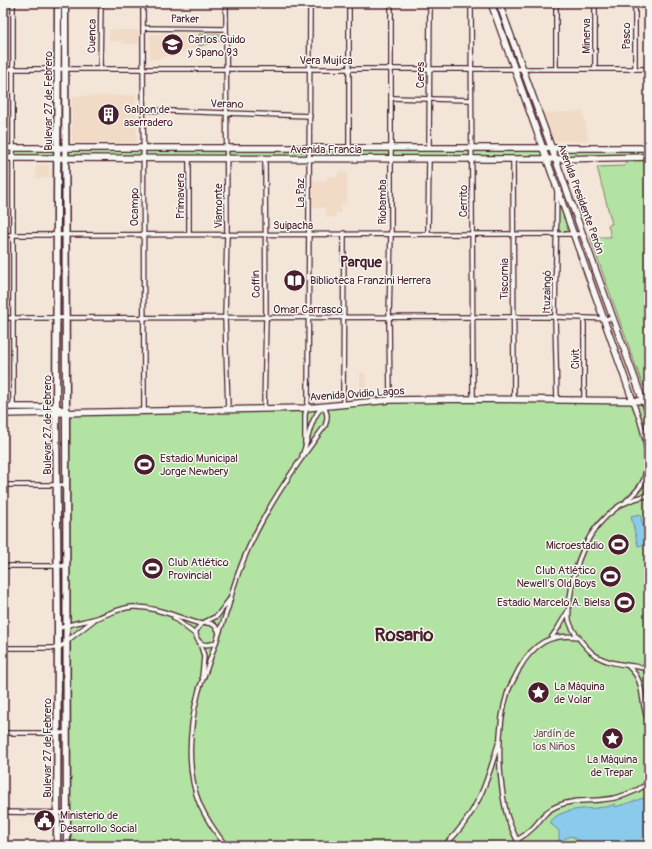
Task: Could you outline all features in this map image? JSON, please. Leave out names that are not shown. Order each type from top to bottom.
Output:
[{"type":"main road","name":"Bulevar 27 de Febrero","points":[[58,3],[65,148],[66,235],[67,846]]},
{"type":"main road","name":"Bulevar 27 de Febrero","points":[[57,846],[58,628],[56,410],[58,148],[65,3]]},
{"type":"main road","name":"Avenida Presidente Perón","points":[[491,3],[548,159],[633,401]]},
{"type":"main road","name":"Avenida Presidente Perón","points":[[499,3],[613,319],[646,401]]},
{"type":"main road","name":"Avenida Francia","points":[[3,148],[649,148]]},
{"type":"main road","points":[[596,148],[599,154],[596,158]]},
{"type":"main road","name":"Avenida Francia","points":[[3,158],[556,159],[649,157]]},
{"type":"main road","name":"Avenida Ovidio Lagos","points":[[3,407],[56,410],[66,412],[306,408],[390,400],[472,399],[646,401]]},
{"type":"main road","name":"Avenida Ovidio Lagos","points":[[3,414],[56,410]]},
{"type":"street","points":[[13,3],[13,407]]},
{"type":"street","name":"Cuenca","points":[[100,69],[101,3]]},
{"type":"street","name":"Ocampo","points":[[143,3],[144,410]]},
{"type":"street","name":"Viamonte","points":[[226,3],[227,234],[225,318],[228,409]]},
{"type":"street","name":"La Paz","points":[[306,448],[305,414],[308,401],[310,3]]},
{"type":"street","points":[[349,3],[349,148]]},
{"type":"street","name":"Riobamba","points":[[390,400],[389,318],[391,233],[391,3]]},
{"type":"street","name":"Ceres","points":[[429,148],[430,3]]},
{"type":"street","name":"Cerrito","points":[[471,3],[472,399]]},
{"type":"street","points":[[556,3],[556,69]]},
{"type":"street","name":"Minerva","points":[[595,70],[596,3]]},
{"type":"street","name":"Pasco","points":[[635,3],[635,70]]},
{"type":"street","name":"Parker","points":[[143,28],[226,29]]},
{"type":"street","name":"Vera Mujíca","points":[[3,69],[649,70]]},
{"type":"street","points":[[391,98],[471,100]]},
{"type":"street","name":"Verano","points":[[143,110],[310,116]]},
{"type":"street","name":"Primavera","points":[[189,159],[189,234]]},
{"type":"street","name":"Coffin","points":[[264,408],[266,318],[265,159]]},
{"type":"street","points":[[428,233],[429,159]]},
{"type":"street","name":"Tiscornia","points":[[513,159],[514,400]]},
{"type":"street","name":"Ituzaingó","points":[[557,185],[555,317],[557,400]]},
{"type":"street","name":"Suipacha","points":[[3,235],[391,233],[583,234]]},
{"type":"street","points":[[343,404],[344,234]]},
{"type":"street","name":"Omar Carrasco","points":[[3,318],[555,317],[613,319]]},
{"type":"street","name":"Civit","points":[[584,318],[584,401]]},
{"type":"street","points":[[633,401],[648,447],[648,463],[644,480],[624,503],[604,519],[590,537],[575,568],[568,610],[572,628],[591,652],[600,658],[628,666],[649,669]]},
{"type":"street","points":[[646,401],[649,417]]},
{"type":"street","points":[[202,678],[206,672],[230,598],[250,544],[292,471],[325,426],[328,414],[323,406],[313,419],[306,448],[302,456]]},
{"type":"street","points":[[3,485],[66,485]]},
{"type":"street","points":[[624,503],[648,495]]},
{"type":"street","points":[[3,566],[66,566]]},
{"type":"street","points":[[58,628],[131,607],[155,609],[172,616],[200,624],[217,616],[230,598]]},
{"type":"street","points":[[444,846],[458,833],[471,814],[481,795],[493,762],[509,690],[515,678],[530,653],[551,638],[568,610]]},
{"type":"street","points":[[172,616],[196,635],[204,656],[202,678],[197,695],[192,728],[191,767],[194,785],[200,804],[208,820],[226,846]]},
{"type":"street","points":[[3,648],[58,648],[66,644],[83,627],[97,618]]},
{"type":"street","points":[[206,622],[216,626],[219,634]]},
{"type":"street","points":[[196,635],[196,631],[200,624]]},
{"type":"street","points":[[551,638],[558,636],[579,637]]},
{"type":"street","points":[[200,643],[207,646],[216,642]]},
{"type":"street","points":[[628,666],[636,673],[640,680],[645,714],[649,723]]},
{"type":"street","points":[[3,733],[67,733]]},
{"type":"street","points":[[500,734],[500,755],[504,801],[507,814],[520,846]]},
{"type":"street","points":[[517,840],[525,836],[535,826],[545,812],[556,806],[578,801],[612,799],[637,791],[649,783]]},
{"type":"street","points":[[3,812],[67,813]]},
{"type":"shaded area","points":[[109,30],[139,30],[139,44],[122,44],[122,41],[109,41]]},
{"type":"shaded area","name":"Carlos Guido y Spano 93","points":[[150,34],[197,34],[197,48],[157,59],[150,59]]},
{"type":"shaded area","points":[[136,95],[137,143],[72,143],[72,96]]},
{"type":"shaded area","points":[[583,111],[589,141],[554,141],[544,113]]},
{"type":"shaded area","points":[[36,165],[49,165],[49,178],[36,178]]},
{"type":"shaded area","points":[[338,172],[347,172],[347,202],[341,204],[341,213],[336,213],[336,217],[326,217],[326,208],[313,208],[313,181],[326,181],[327,176],[337,177]]},
{"type":"shaded area","points":[[360,373],[366,373],[367,396],[360,396]]},
{"type":"green space","points":[[199,34],[220,34],[220,41],[199,46]]},
{"type":"green space","points":[[3,148],[649,148],[649,157],[3,158]]},
{"type":"green space","points":[[626,160],[649,161],[649,386],[643,386],[590,237],[611,237],[608,225],[612,224],[597,167],[625,166]]},
{"type":"green space","points":[[560,202],[570,232],[560,231],[558,229],[558,203]]},
{"type":"green space","name":"Jardín de los Niños","points":[[390,400],[649,401],[649,846],[67,846],[66,412],[306,408]]},
{"type":"water","points":[[640,514],[648,544],[638,546],[631,516]]},
{"type":"water","points":[[649,794],[649,846],[586,846],[584,843],[571,836],[564,839],[563,846],[557,846],[559,843],[559,831],[551,824],[551,821],[560,814],[572,810],[606,807],[615,804],[615,807],[647,797]]},
{"type":"place","name":"Carlos Guido y Spano 93","points":[[173,45]]},
{"type":"place","name":"Galpon de aserradero","points":[[109,115]]},
{"type":"place","name":"Biblioteca Franzini Herrera","points":[[295,280]]},
{"type":"place","name":"Estadio Municipal Jorge Newbery","points":[[145,464]]},
{"type":"place","name":"Microestadio","points":[[619,545]]},
{"type":"place","name":"Club Atlético Provincial","points":[[153,568]]},
{"type":"place","name":"Club Atlético Newell's Old Boys","points":[[611,576]]},
{"type":"place","name":"Estadio Marcelo A. Bielsa","points":[[625,602]]},
{"type":"place","name":"La Máquina de Volar","points":[[539,692]]},
{"type":"place","name":"La Máquina de Trepar","points":[[612,739]]},
{"type":"place","name":"Ministerio de Desarrollo Social","points":[[44,821]]},
{"type":"district","name":"Parque","points":[[361,262]]},
{"type":"district","name":"Rosario","points":[[404,635]]}]
